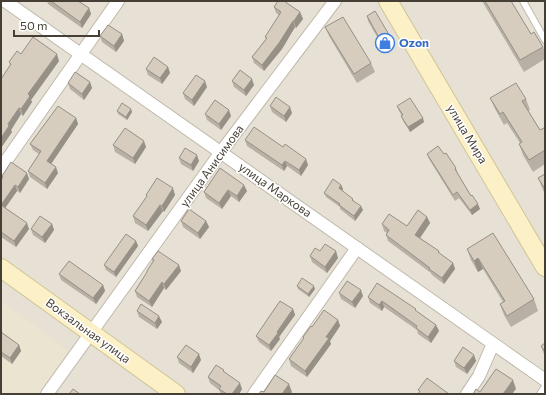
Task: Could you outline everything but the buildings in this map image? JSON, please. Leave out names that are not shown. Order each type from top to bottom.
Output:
[{"type":"main road","name":"улица Мира","points":[[388,1],[545,267]]},
{"type":"main road","name":"Вокзальная улица","points":[[1,268],[176,394]]},
{"type":"street","name":"улица Маркова","points":[[5,1],[545,380]]},
{"type":"street","points":[[1,168],[118,1]]},
{"type":"street","name":"улица Анисимова","points":[[47,394],[221,152],[335,1]]},
{"type":"street","points":[[254,394],[357,248]]},
{"type":"street","points":[[467,394],[479,376],[494,344]]},
{"type":"lane","points":[[523,1],[545,40]]},
{"type":"lane","points":[[540,394],[545,386]]},
{"type":"shaded area","points":[[1,1],[545,1],[545,394],[1,394]]},
{"type":"shaded area","points":[[1,301],[69,351],[38,394],[1,394]]},
{"type":"place","name":"Ozon","points":[[385,43]]}]
